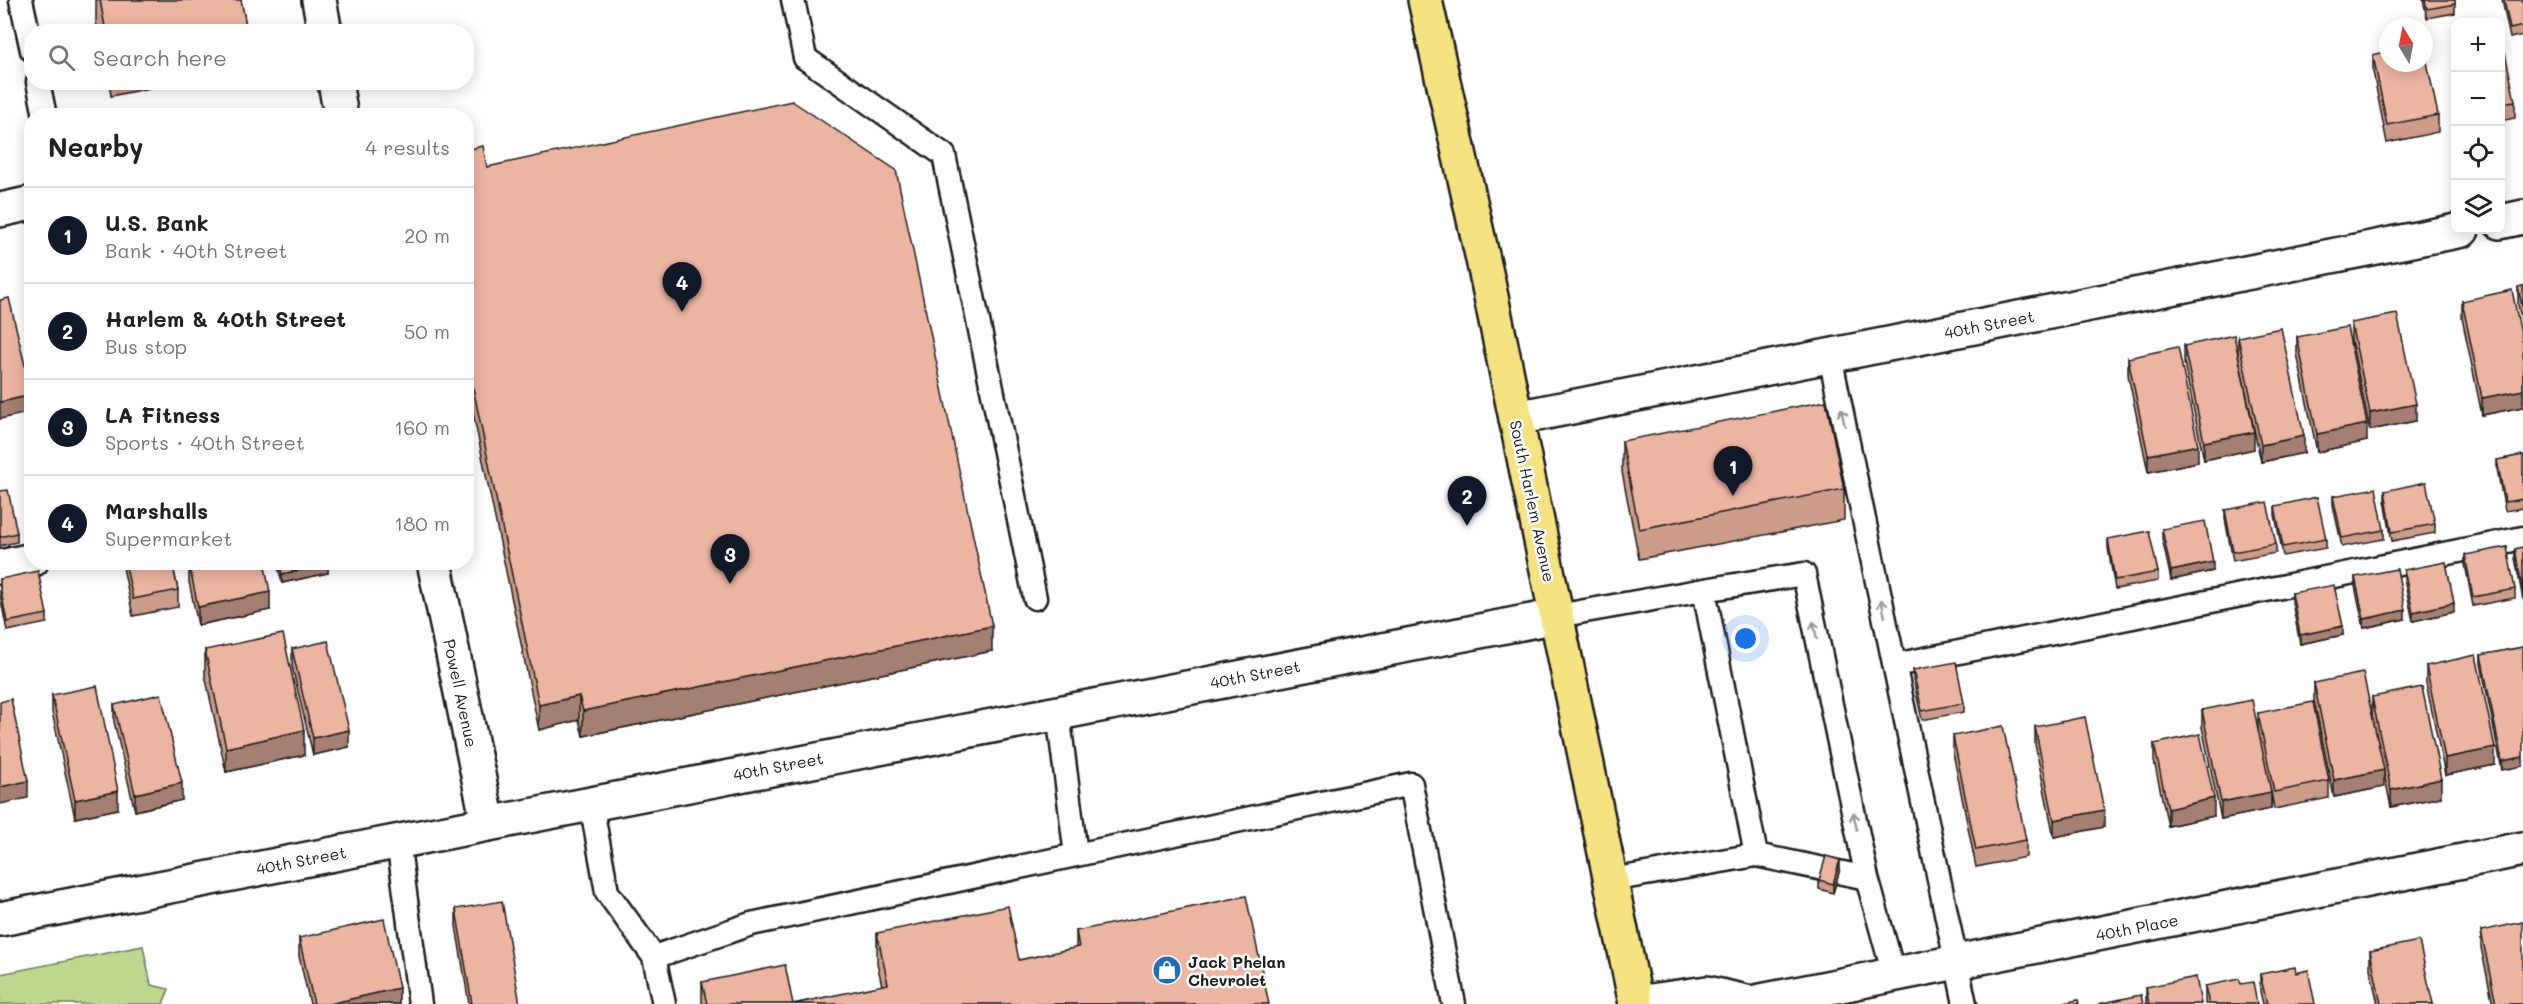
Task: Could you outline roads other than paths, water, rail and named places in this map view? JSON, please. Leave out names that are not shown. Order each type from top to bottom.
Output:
[{"type":"main road","name":"South Harlem Avenue","points":[[1425,0],[1516,418],[1635,1004]]},
{"type":"street","points":[[319,0],[324,24]]},
{"type":"street","points":[[336,90],[340,108]]},
{"type":"street","points":[[0,210],[24,205]]},
{"type":"street","points":[[2505,221],[2523,217]]},
{"type":"street","name":"40th Street","points":[[1516,418],[2451,232]]},
{"type":"street","points":[[0,567],[24,562]]},
{"type":"street","name":"Powell Avenue","points":[[436,570],[488,823]]},
{"type":"street","name":"40th Street","points":[[0,918],[1557,616]]},
{"type":"street","name":"40th Place","points":[[1635,1004],[1707,993],[1751,1004],[2523,849]]},
{"type":"lane","points":[[21,0],[26,24]]},
{"type":"lane","points":[[793,0],[805,58],[944,155],[1035,598]]},
{"type":"lane","points":[[40,90],[43,108]]},
{"type":"lane","points":[[1830,356],[1965,1004]]},
{"type":"lane","points":[[1895,665],[2523,538]]},
{"type":"lane","points":[[1557,616],[1804,574],[1867,878],[1894,975]]},
{"type":"lane","points":[[1704,590],[1756,855]]},
{"type":"lane","points":[[1058,713],[1076,855]]},
{"type":"lane","points":[[654,957],[751,924],[1412,784],[1454,1004]]},
{"type":"lane","points":[[591,802],[607,892],[654,957],[664,1004]]},
{"type":"lane","points":[[398,841],[420,1004]]},
{"type":"lane","points":[[1611,880],[1756,855],[1867,878]]},
{"type":"place","name":"Marshalls","points":[[682,312]]},
{"type":"place","name":"U.S. Bank","points":[[1733,496]]},
{"type":"place","name":"Harlem & 40th Street","points":[[1467,526]]},
{"type":"place","name":"LA Fitness","points":[[730,584]]},
{"type":"place","name":"Jack Phelan Chevrolet","points":[[1167,970]]}]
